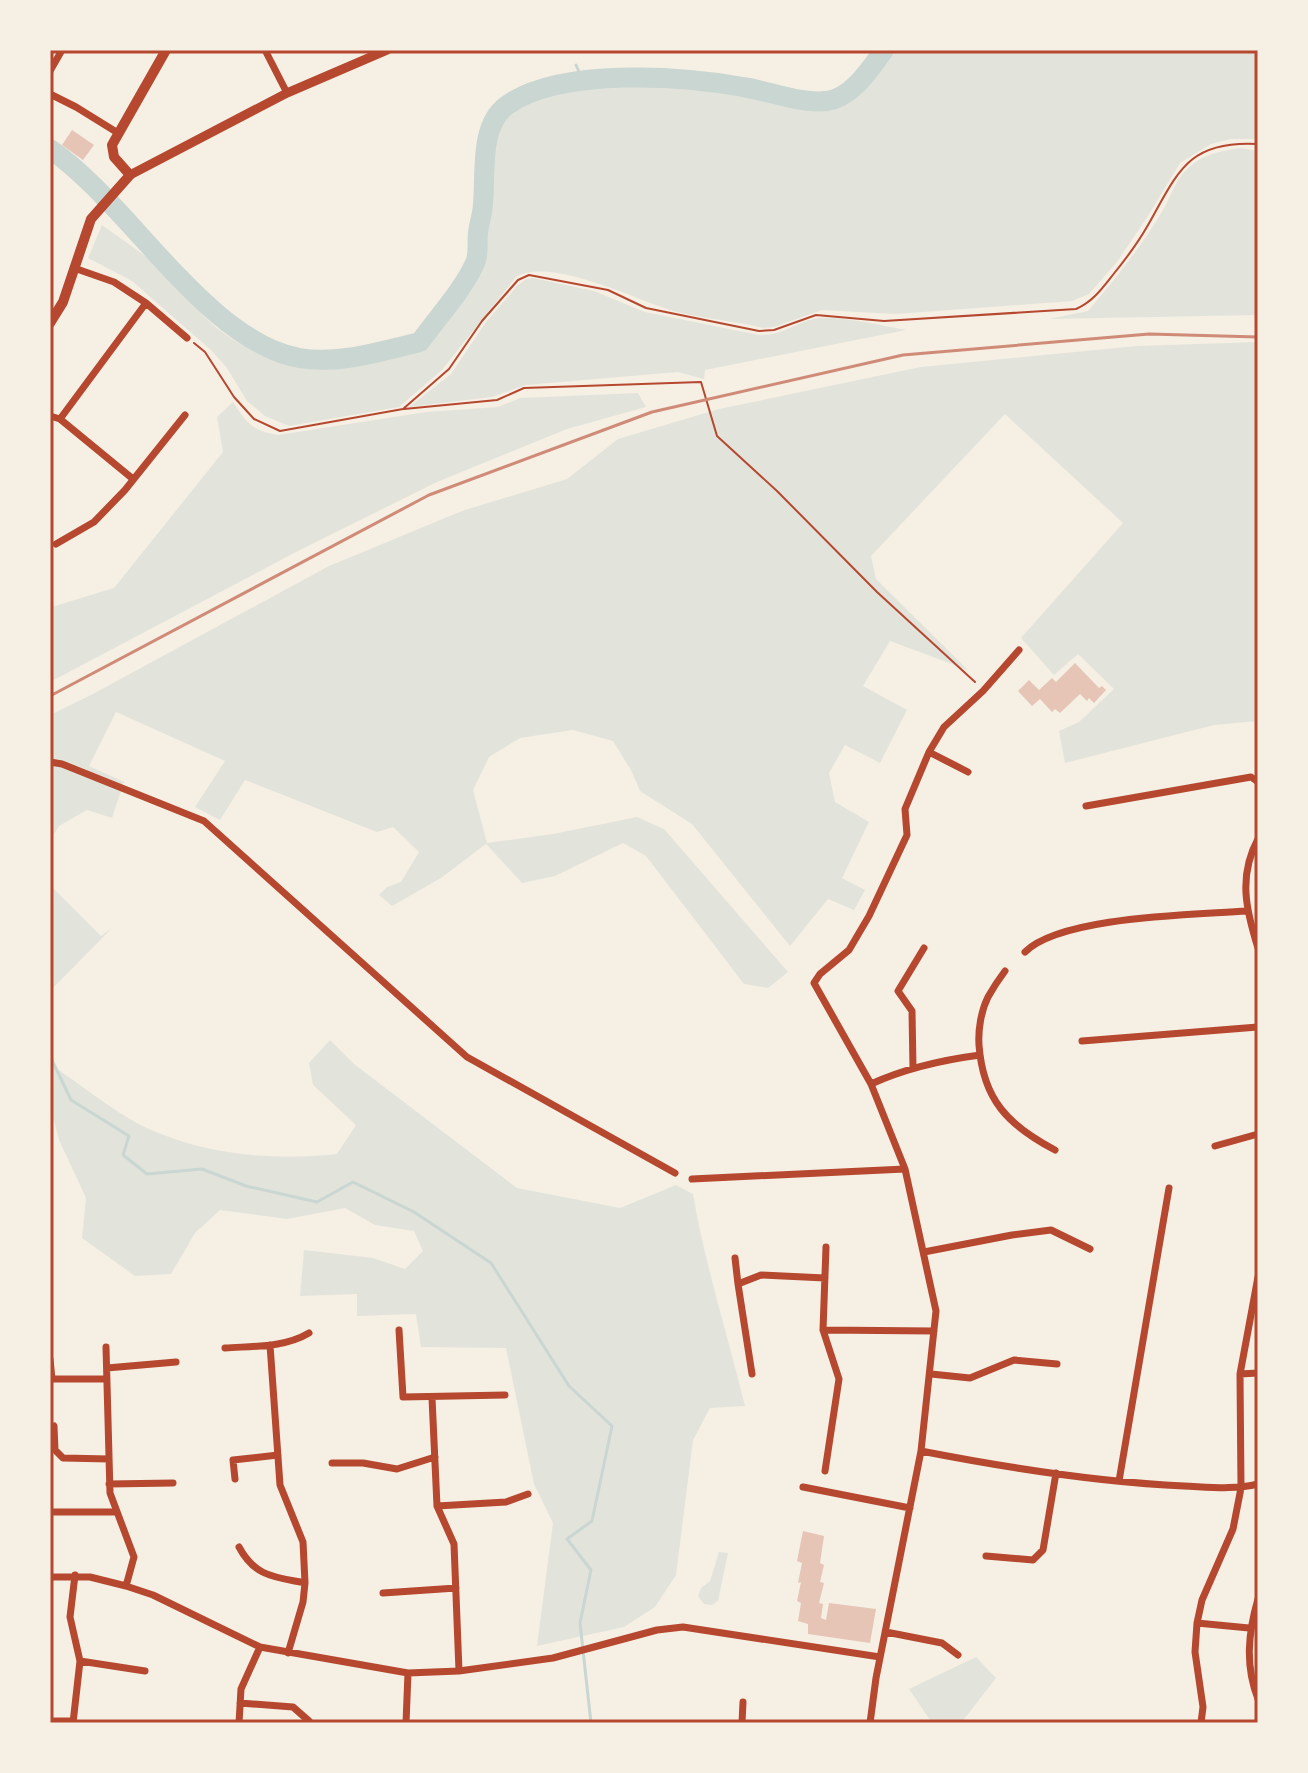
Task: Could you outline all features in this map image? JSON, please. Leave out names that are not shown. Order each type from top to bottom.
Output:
[{"type":"main road","points":[[50,323],[63,302],[88,228],[100,207],[130,175],[113,153],[112,145],[166,50]]},
{"type":"street","points":[[50,71],[62,50]]},
{"type":"street","points":[[265,50],[287,93]]},
{"type":"street","points":[[130,175],[287,93],[387,50]]},
{"type":"street","points":[[50,94],[118,133]]},
{"type":"street","points":[[74,268],[114,282],[146,303],[187,338]]},
{"type":"street","points":[[60,419],[146,303]]},
{"type":"street","points":[[56,544],[94,522],[185,415]]},
{"type":"street","points":[[50,416],[60,419],[133,479]]},
{"type":"street","points":[[870,1723],[921,1451],[936,1311],[905,1169],[871,1084],[815,980],[849,950],[869,916],[907,835],[905,809],[929,752],[944,727],[983,691],[1019,650]]},
{"type":"street","points":[[929,752],[968,772]]},
{"type":"street","points":[[50,762],[62,764],[204,821],[467,1057],[675,1173]]},
{"type":"street","points":[[1086,806],[1251,777],[1258,782]]},
{"type":"street","points":[[1258,839],[1252,850],[1245,885],[1246,911],[1258,948]]},
{"type":"street","points":[[1025,952],[1034,943],[1057,934],[1118,921],[1246,911]]},
{"type":"street","points":[[913,1068],[912,1011],[898,991],[924,948]]},
{"type":"street","points":[[1005,971],[986,999],[978,1032],[981,1071],[998,1106],[1026,1135],[1055,1150]]},
{"type":"street","points":[[1082,1041],[1258,1027]]},
{"type":"street","points":[[871,1084],[913,1068],[980,1055]]},
{"type":"street","points":[[1215,1146],[1258,1134]]},
{"type":"street","points":[[692,1179],[905,1169]]},
{"type":"street","points":[[1119,1481],[1169,1188]]},
{"type":"street","points":[[924,1252],[1051,1230],[1090,1249]]},
{"type":"street","points":[[825,1471],[839,1379],[823,1330],[826,1247]]},
{"type":"street","points":[[735,1258],[752,1374]]},
{"type":"street","points":[[738,1284],[761,1275],[825,1278]]},
{"type":"street","points":[[1201,1723],[1203,1707],[1195,1652],[1197,1623],[1202,1600],[1233,1529],[1241,1488],[1240,1374],[1258,1277]]},
{"type":"street","points":[[399,1330],[403,1397],[505,1395]]},
{"type":"street","points":[[823,1330],[934,1331]]},
{"type":"street","points":[[225,1348],[270,1345],[299,1339],[309,1333]]},
{"type":"street","points":[[270,1345],[280,1485],[303,1542],[303,1602],[288,1653]]},
{"type":"street","points":[[106,1347],[109,1484],[134,1557],[126,1586]]},
{"type":"street","points":[[50,1359],[52,1379],[107,1379]]},
{"type":"street","points":[[931,1374],[970,1378],[1014,1360],[1057,1364]]},
{"type":"street","points":[[107,1368],[176,1362]]},
{"type":"street","points":[[1240,1374],[1258,1373]]},
{"type":"street","points":[[432,1398],[437,1506],[454,1544],[459,1671]]},
{"type":"street","points":[[50,1428],[54,1426],[55,1450],[63,1458],[109,1459]]},
{"type":"street","points":[[921,1451],[1119,1481],[1241,1488],[1258,1484]]},
{"type":"street","points":[[235,1479],[233,1460],[278,1455]]},
{"type":"street","points":[[332,1463],[363,1463],[397,1469],[435,1457]]},
{"type":"street","points":[[986,1556],[1033,1560],[1043,1550],[1056,1473]]},
{"type":"street","points":[[109,1484],[173,1483]]},
{"type":"street","points":[[803,1487],[910,1508]]},
{"type":"street","points":[[437,1506],[506,1502],[528,1494]]},
{"type":"street","points":[[50,1512],[117,1512]]},
{"type":"street","points":[[239,1547],[247,1562],[266,1575],[305,1583]]},
{"type":"street","points":[[50,1577],[75,1575],[153,1595],[260,1647],[408,1673],[459,1671],[553,1658],[657,1630],[683,1627],[880,1657]]},
{"type":"street","points":[[50,1721],[73,1722],[80,1661],[70,1617],[75,1575]]},
{"type":"street","points":[[383,1593],[456,1588]]},
{"type":"street","points":[[1258,1599],[1249,1628],[1249,1663],[1258,1699]]},
{"type":"street","points":[[1197,1623],[1249,1628]]},
{"type":"street","points":[[886,1632],[942,1643],[958,1655]]},
{"type":"street","points":[[239,1723],[241,1689],[260,1647]]},
{"type":"street","points":[[80,1661],[145,1671]]},
{"type":"street","points":[[406,1723],[408,1673]]},
{"type":"street","points":[[742,1723],[743,1702]]},
{"type":"street","points":[[240,1703],[293,1707],[309,1721]]},
{"type":"path","points":[[403,409],[449,369],[482,321],[518,280],[529,275],[608,290],[646,308],[678,316],[766,331],[816,315],[893,320],[1076,309],[1088,303],[1123,261],[1146,230],[1187,161],[1216,147],[1258,144]]},
{"type":"path","points":[[187,338],[205,352],[234,397],[254,419],[280,431],[403,409],[497,400],[524,388],[701,382],[717,436],[983,691]]},
{"type":"shaded area","points":[[893,50],[1258,50],[1258,139],[1231,139],[1211,144],[1180,163],[1117,262],[1089,294],[1072,301],[896,314],[822,310],[763,328],[677,312],[573,276],[532,272],[516,277],[442,370],[399,407],[289,426],[265,416],[247,401],[227,368],[212,351],[132,281],[88,258],[102,225],[161,269],[204,317],[223,333],[250,349],[278,359],[308,364],[336,363],[421,345],[480,262],[488,161],[499,122],[508,109],[525,98],[550,92],[688,84],[822,106],[843,99],[862,86]]},
{"type":"shaded area","points":[[1240,148],[1258,151],[1258,315],[1049,319],[1088,311],[1146,236],[1187,168],[1210,155]]},
{"type":"shaded area","points":[[533,278],[594,291],[645,312],[759,335],[774,334],[822,318],[906,330],[705,370],[704,379],[678,372],[526,385],[492,397],[409,407],[451,374],[486,322],[517,286]]},
{"type":"shaded area","points":[[1258,342],[1258,721],[1214,725],[1065,763],[1059,731],[1079,722],[1114,689],[1078,654],[1054,675],[1021,638],[1123,523],[1005,414],[871,556],[876,579],[968,670],[890,641],[863,686],[907,710],[880,763],[845,745],[829,773],[835,802],[869,822],[842,878],[865,890],[854,910],[828,899],[790,946],[692,824],[640,791],[613,741],[573,730],[520,738],[489,757],[473,790],[487,843],[553,834],[637,817],[664,829],[788,972],[768,988],[744,984],[646,856],[623,843],[555,876],[522,883],[486,844],[441,878],[392,906],[379,895],[387,887],[401,882],[419,852],[393,827],[377,832],[245,780],[220,820],[195,807],[225,761],[116,712],[89,766],[124,782],[112,818],[87,810],[59,826],[50,841],[50,715],[329,566],[462,511],[567,479],[618,439],[719,409],[921,367],[1137,346]]},
{"type":"shaded area","points":[[638,393],[646,407],[567,429],[437,482],[296,552],[50,682],[50,603],[55,606],[114,588],[223,452],[217,417],[233,402],[251,424],[278,435],[426,412],[498,407],[520,398]]},
{"type":"shaded area","points":[[50,885],[101,936],[112,928],[50,991]]},
{"type":"shaded area","points":[[330,1040],[354,1064],[517,1188],[620,1208],[676,1185],[693,1194],[710,1274],[745,1406],[710,1408],[693,1440],[676,1575],[655,1607],[624,1627],[537,1646],[553,1523],[534,1484],[506,1348],[421,1347],[416,1314],[357,1316],[357,1294],[300,1296],[304,1250],[373,1258],[405,1269],[423,1251],[414,1231],[375,1225],[345,1208],[287,1219],[220,1210],[195,1233],[171,1274],[135,1276],[82,1238],[86,1198],[59,1140],[50,1105],[50,1064],[125,1116],[171,1138],[241,1154],[289,1157],[337,1154],[356,1125],[313,1085],[309,1063]]},
{"type":"shaded area","points":[[719,1552],[728,1553],[718,1601],[712,1605],[704,1604],[698,1596],[701,1588],[710,1581]]},
{"type":"shaded area","points":[[976,1657],[996,1678],[961,1723],[932,1723],[909,1689]]},
{"type":"building","points":[[72,130],[94,145],[83,160],[62,145]]},
{"type":"building","points":[[1075,663],[1099,688],[1102,686],[1106,690],[1094,703],[1080,694],[1060,713],[1055,709],[1052,712],[1040,699],[1032,706],[1018,691],[1029,680],[1039,690],[1052,678],[1056,682]]},
{"type":"building","points":[[803,1531],[824,1536],[820,1563],[824,1565],[820,1582],[824,1583],[819,1603],[823,1604],[821,1618],[826,1620],[829,1603],[876,1609],[870,1643],[808,1634],[808,1624],[798,1621],[801,1603],[797,1601],[801,1582],[798,1583],[802,1563],[797,1561]]},
{"type":"waterway","points":[[50,149],[80,173],[169,267],[232,325],[265,346],[299,358],[329,360],[420,342],[464,283],[477,256],[488,138],[497,115],[506,106],[556,85],[621,78],[717,83],[795,99],[827,101],[852,89],[884,50]]},
{"type":"waterway","points":[[576,65],[583,81]]},
{"type":"waterway","points":[[50,160],[59,155]]},
{"type":"waterway","points":[[50,1056],[71,1100],[129,1136],[123,1155],[147,1174],[202,1169],[246,1186],[317,1202],[353,1182],[414,1212],[491,1263],[569,1386],[612,1426],[592,1521],[567,1539],[591,1570],[580,1623],[591,1723]]},
{"type":"railway","points":[[50,696],[429,495],[652,412],[903,355],[1149,334],[1258,337]]}]
